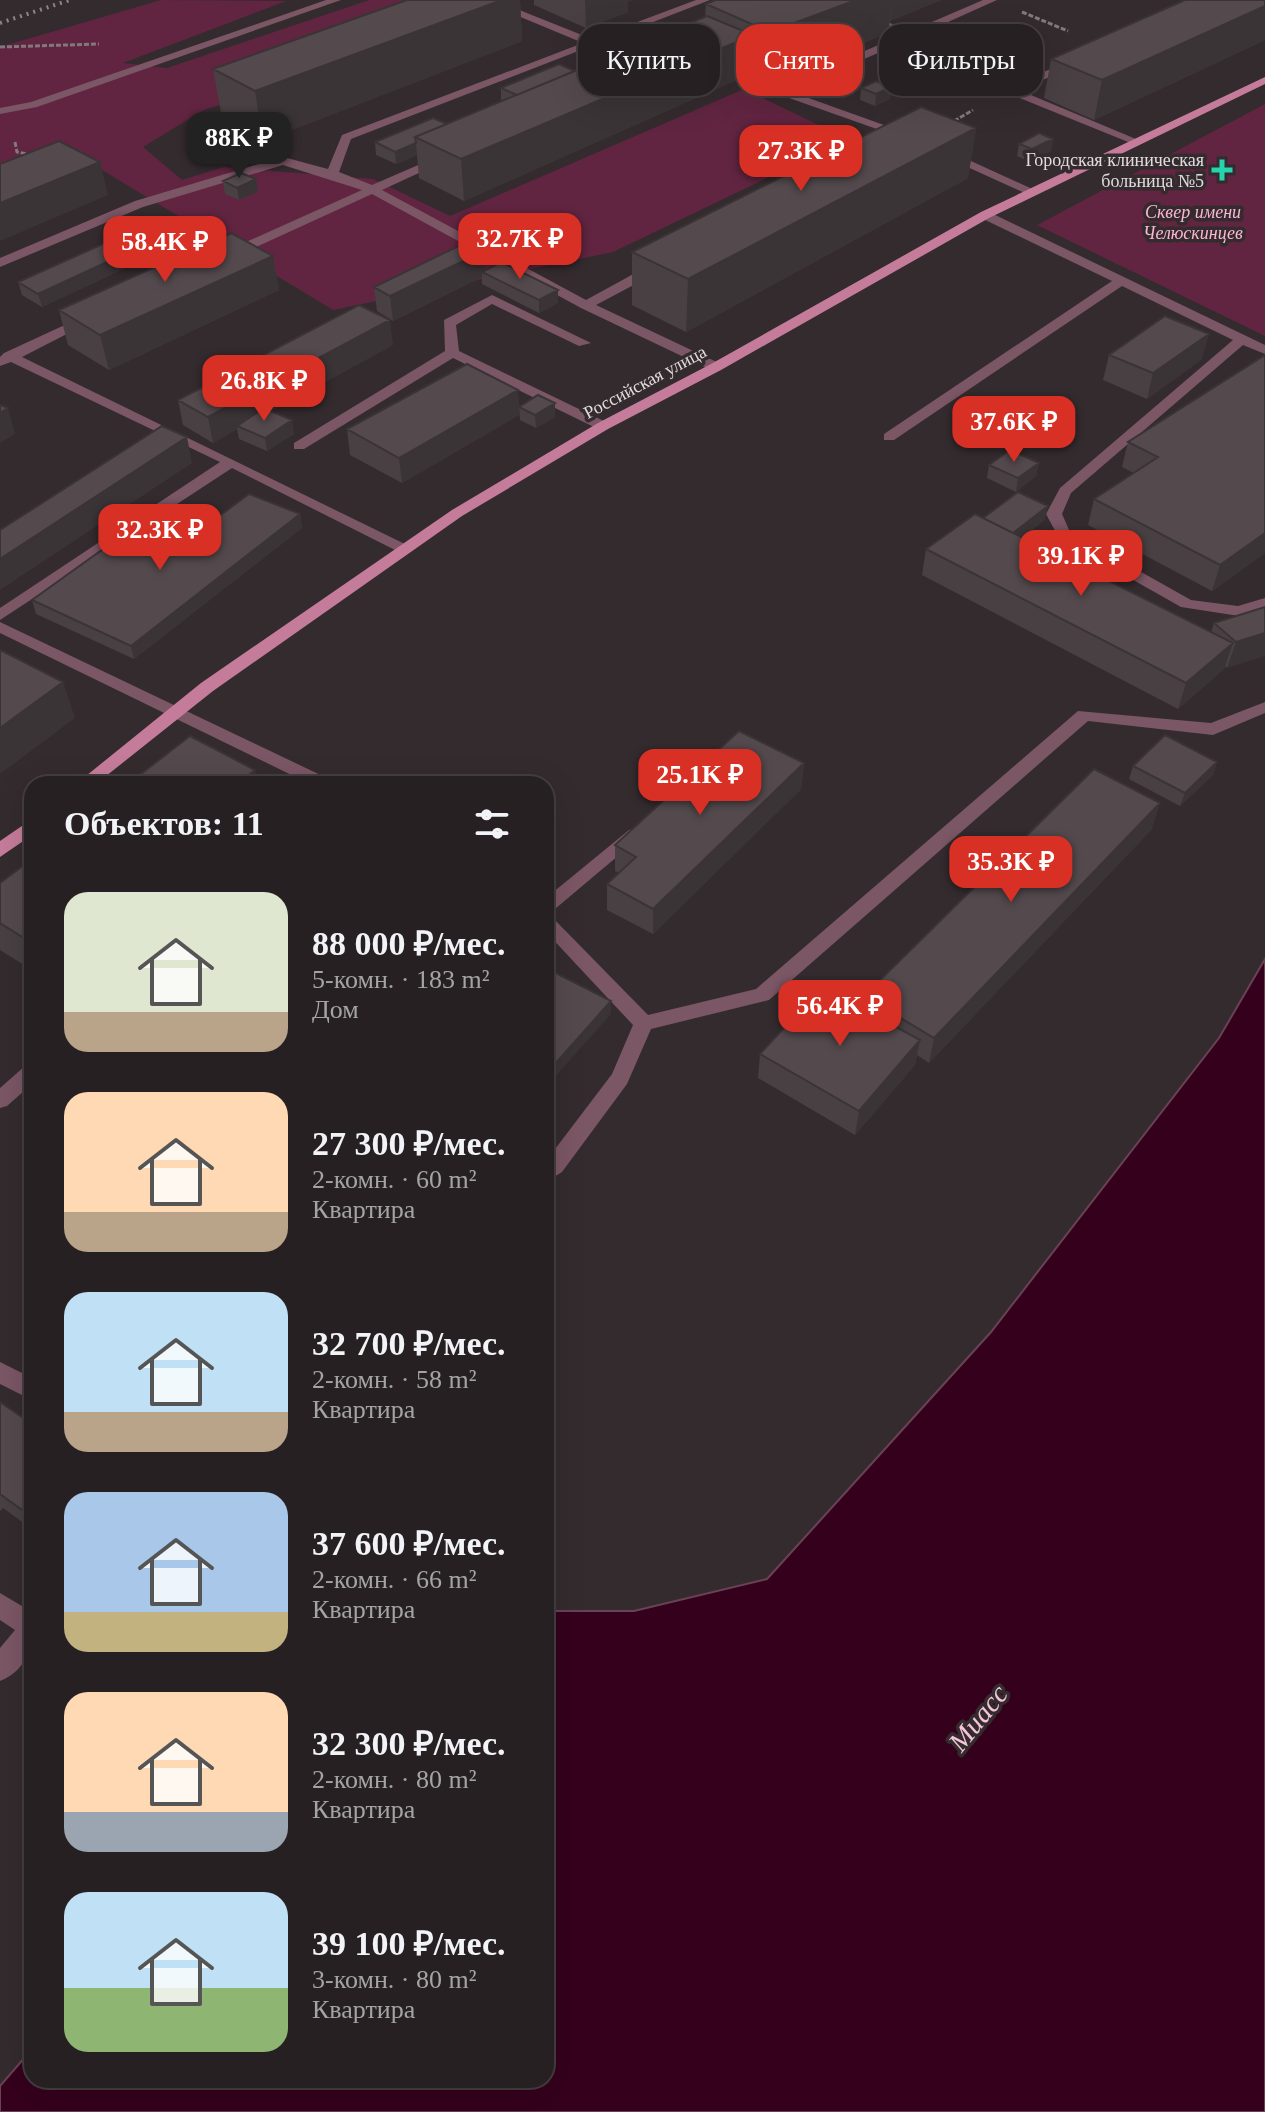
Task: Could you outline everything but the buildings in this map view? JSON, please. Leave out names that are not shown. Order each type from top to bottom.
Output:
[{"type":"main road","name":"Российская улица","points":[[95,776],[177,711],[404,549],[457,513],[603,426],[716,367],[985,215],[1265,80]]},
{"type":"main road","points":[[0,851],[24,832]]},
{"type":"lane","points":[[6,110],[33,105],[334,0]]},
{"type":"lane","points":[[485,0],[578,37]]},
{"type":"lane","points":[[642,24],[705,0]]},
{"type":"lane","points":[[803,6],[818,0],[883,24]]},
{"type":"lane","points":[[934,24],[992,0]]},
{"type":"lane","points":[[1043,76],[1110,47]]},
{"type":"lane","points":[[332,174],[346,137],[578,48]]},
{"type":"lane","points":[[793,96],[918,141]]},
{"type":"lane","points":[[1024,96],[1137,142]]},
{"type":"lane","points":[[207,126],[283,161],[332,174],[371,189],[586,305],[716,367]]},
{"type":"lane","points":[[891,146],[918,141]]},
{"type":"lane","points":[[933,147],[1033,192]]},
{"type":"lane","points":[[211,263],[455,153]]},
{"type":"lane","points":[[0,263],[139,204],[283,161]]},
{"type":"lane","points":[[985,215],[1265,350]]},
{"type":"lane","points":[[586,305],[670,260]]},
{"type":"lane","points":[[889,437],[1123,279]]},
{"type":"lane","points":[[452,353],[449,323],[492,299],[584,343]]},
{"type":"lane","points":[[4,359],[96,316]]},
{"type":"lane","points":[[1242,339],[1065,491],[1054,514],[1064,535],[1187,604],[1239,611],[1265,603]]},
{"type":"lane","points":[[452,353],[603,426]]},
{"type":"lane","points":[[299,446],[452,353]]},
{"type":"lane","points":[[4,359],[231,462],[404,549]]},
{"type":"lane","points":[[0,615],[231,462]]},
{"type":"lane","points":[[0,627],[309,776]]},
{"type":"lane","points":[[9,653],[28,640]]},
{"type":"lane","points":[[644,1023],[762,995],[1084,715],[1213,729],[1265,707]]},
{"type":"lane","points":[[554,901],[651,822]]},
{"type":"lane","points":[[554,928],[644,1023]]},
{"type":"lane","points":[[554,1167],[620,1078],[644,1023]]},
{"type":"lane","points":[[0,1100],[24,1079]]},
{"type":"lane","points":[[0,1372],[24,1386]]},
{"type":"lane","points":[[0,1605],[24,1622]]},
{"type":"lane","points":[[0,1668],[24,1638]]},
{"type":"path","points":[[992,0],[1110,47]]},
{"type":"path","points":[[918,141],[998,96]]},
{"type":"path","points":[[6,110],[17,152],[40,157]]},
{"type":"green space","points":[[161,0],[286,1],[123,63],[167,68],[369,0],[518,0],[202,111],[143,147],[182,180],[224,167],[373,179],[450,216],[736,92],[736,96],[759,96],[848,139],[613,252],[333,310],[89,162],[0,186],[0,47]]},
{"type":"green space","name":"Сквер имени Челюскинцев","points":[[1265,104],[1265,336],[1037,225]]},
{"type":"water","name":"Миасс","points":[[1265,959],[1265,2112],[0,2112],[0,2086],[24,2058],[24,2088],[554,2088],[554,1611],[634,1611],[767,1579],[991,1332],[1219,1038]]},
{"type":"railway","points":[[0,23],[70,0]]},
{"type":"place","name":"Городская клиническая больница №5","points":[[1222,170]]}]
